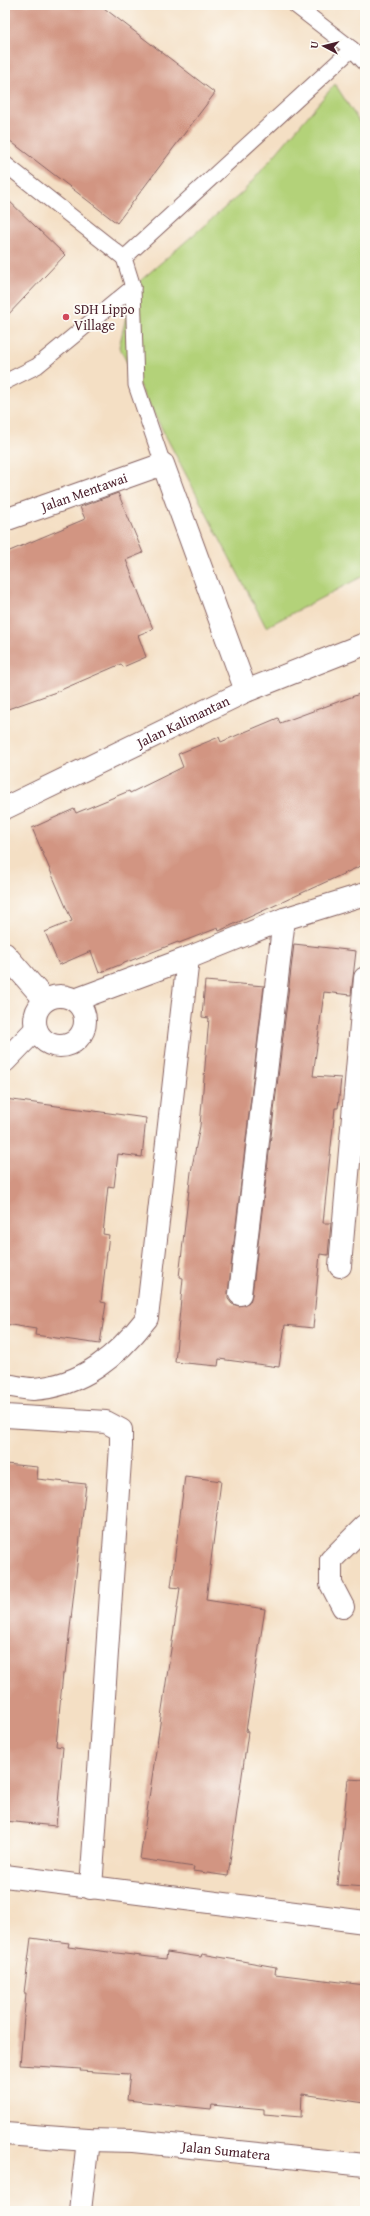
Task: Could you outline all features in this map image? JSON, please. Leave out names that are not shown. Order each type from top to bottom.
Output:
[{"type":"street","name":"Jalan Mentawai","points":[[5,520],[163,464]]},
{"type":"street","points":[[163,464],[246,691]]},
{"type":"street","name":"Jalan Kalimantan","points":[[5,808],[246,691],[365,644]]},
{"type":"street","points":[[75,1000],[188,958],[284,919],[365,894]]},
{"type":"street","points":[[240,1294],[284,919]]},
{"type":"street","points":[[5,954],[45,1000]]},
{"type":"street","points":[[5,1385],[32,1389],[70,1382],[105,1363],[130,1339],[147,1318],[188,958]]},
{"type":"street","points":[[340,1266],[365,978]]},
{"type":"street","points":[[60,995],[75,1000],[81,1005],[86,1020],[81,1035],[76,1041],[68,1045],[53,1045],[46,1042],[36,1029],[36,1013],[45,1000],[60,995]]},
{"type":"street","points":[[5,1061],[36,1029]]},
{"type":"street","points":[[5,1416],[106,1422],[121,1430],[122,1446],[91,1888]]},
{"type":"street","points":[[343,1607],[331,1584],[331,1560],[365,1526]]},
{"type":"street","points":[[5,1876],[365,1922]]},
{"type":"street","name":"Jalan Sumatera","points":[[5,2134],[88,2140],[133,2141],[365,2166]]},
{"type":"street","points":[[80,2211],[88,2140]]},
{"type":"lane","points":[[295,5],[352,49],[365,63]]},
{"type":"lane","points":[[124,258],[352,49]]},
{"type":"lane","points":[[5,164],[124,258],[133,287],[136,385],[163,464]]},
{"type":"lane","points":[[5,382],[37,366],[133,287]]},
{"type":"green space","points":[[335,84],[365,131],[365,575],[266,627],[119,347],[133,287],[244,191]]},
{"type":"building","points":[[5,5],[100,5],[215,93],[117,223],[5,137]]},
{"type":"building","points":[[5,197],[65,255],[5,318]]},
{"type":"building","points":[[118,493],[143,553],[126,560],[153,629],[138,635],[146,657],[123,667],[121,664],[56,692],[5,710],[5,553],[85,519],[80,507]]},
{"type":"building","points":[[365,692],[365,864],[219,931],[218,928],[99,973],[91,951],[59,965],[45,932],[72,921],[32,828],[74,809],[76,813],[129,791],[130,793],[183,767],[178,754],[219,737],[221,742],[278,718],[280,723]]},
{"type":"building","points":[[294,944],[356,951],[351,995],[324,992],[313,1076],[341,1078],[338,1108],[335,1108],[323,1223],[331,1223],[328,1255],[320,1254],[313,1328],[285,1325],[279,1367],[219,1359],[218,1366],[175,1362],[183,1278],[179,1277],[191,1172],[200,1126],[209,1018],[202,1017],[205,981],[264,986],[228,1293],[228,1299],[232,1304],[239,1306],[250,1302],[252,1295]]},
{"type":"building","points":[[5,1099],[146,1118],[142,1157],[118,1154],[114,1187],[108,1186],[103,1234],[109,1235],[101,1302],[106,1303],[100,1344],[35,1335],[36,1329],[5,1324]]},
{"type":"building","points":[[5,1464],[38,1467],[37,1479],[86,1484],[65,1673],[63,1673],[56,1746],[63,1747],[56,1826],[5,1821]]},
{"type":"building","points":[[185,1476],[221,1481],[206,1600],[265,1609],[246,1731],[248,1732],[228,1876],[193,1871],[194,1867],[140,1859],[180,1588],[171,1587]]},
{"type":"building","points":[[348,1779],[365,1780],[365,1887],[337,1885]]},
{"type":"building","points":[[31,1938],[69,1943],[68,1947],[166,1959],[167,1952],[201,1957],[202,1954],[276,1967],[275,1974],[365,1985],[365,2103],[302,2094],[301,2117],[264,2114],[264,2110],[212,2105],[211,2109],[172,2105],[127,2100],[130,2074],[20,2065],[26,1993],[24,1993]]},
{"type":"place","name":"SDH Lippo Village","points":[[66,317]]}]
